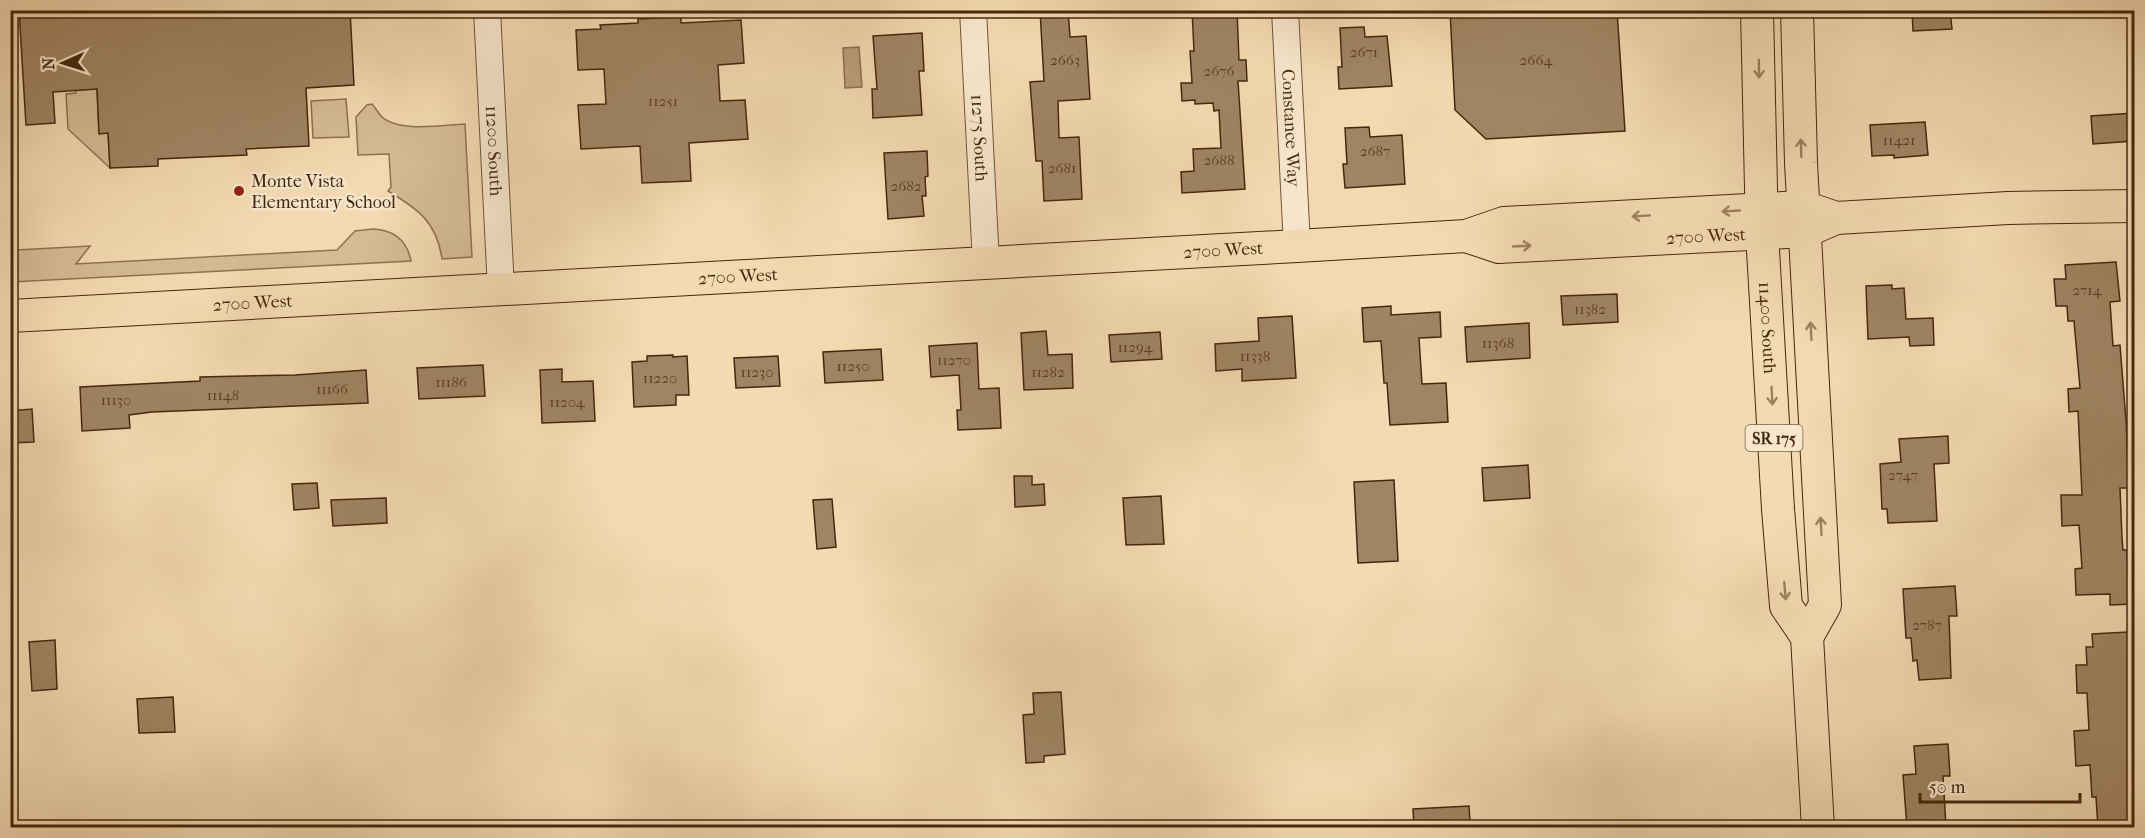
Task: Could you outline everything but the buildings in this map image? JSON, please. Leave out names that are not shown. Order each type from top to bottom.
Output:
[{"type":"main road","name":"11400 South","points":[[1757,10],[1762,221],[1777,497],[1786,606],[1807,637]]},
{"type":"main road","name":"SR 175","points":[[1797,10],[1805,219],[1825,605],[1807,637]]},
{"type":"main road","name":"2700 West","points":[[10,316],[1466,236],[1499,247],[1762,221],[2008,208],[2134,206]]},
{"type":"main road","points":[[1807,637],[1818,828]]},
{"type":"street","name":"11200 South","points":[[487,10],[501,290]]},
{"type":"street","name":"11275 South","points":[[973,10],[986,263]]},
{"type":"street","name":"Constance Way","points":[[1285,10],[1297,246]]},
{"type":"shaded area","points":[[859,47],[862,87],[845,88],[843,48]]},
{"type":"shaded area","points":[[97,89],[99,133],[108,133],[110,168],[68,129],[66,94],[76,93],[75,90]]},
{"type":"shaded area","points":[[346,99],[349,137],[313,138],[311,101]]},
{"type":"shaded area","points":[[372,104],[381,116],[398,125],[421,127],[465,124],[472,257],[442,259],[436,235],[431,226],[417,211],[388,191],[391,187],[389,154],[358,155],[356,117],[367,105]]},
{"type":"shaded area","points":[[373,229],[387,231],[398,237],[406,247],[411,261],[11,282],[11,251],[16,250],[90,246],[76,264],[337,250],[355,231]]},
{"type":"place","name":"Monte Vista Elementary School","points":[[239,191]]}]
